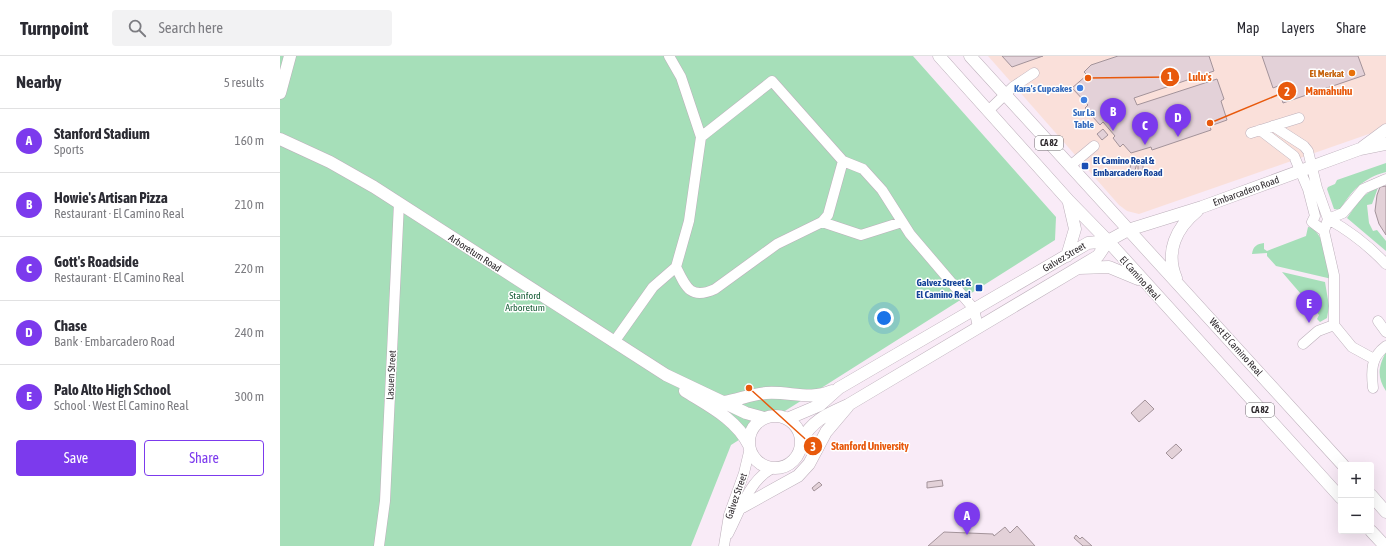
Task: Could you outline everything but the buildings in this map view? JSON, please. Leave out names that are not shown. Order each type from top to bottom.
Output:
[{"type":"main road","points":[[280,92],[290,56]]},
{"type":"main road","name":"El Camino Real","points":[[940,56],[1069,201],[1108,241],[1338,495]]},
{"type":"main road","name":"CA 82","points":[[970,56],[1128,230]]},
{"type":"main road","points":[[1360,149],[1386,130]]},
{"type":"main road","name":"Arboretum Road","points":[[280,139],[330,162],[399,203],[666,375],[746,413],[764,418]]},
{"type":"main road","name":"Embarcadero Road","points":[[1108,241],[1128,230],[1202,207],[1360,149],[1386,144]]},
{"type":"main road","points":[[1067,256],[1075,229],[1069,201]]},
{"type":"main road","points":[[1179,285],[1171,261],[1172,248],[1181,227],[1202,207]]},
{"type":"main road","name":"West El Camino Real","points":[[1128,230],[1340,462]]},
{"type":"main road","name":"Galvez Street","points":[[787,418],[820,405],[839,388],[1067,256],[1088,242],[1108,241]]},
{"type":"main road","name":"Galvez Street","points":[[801,440],[812,425],[823,416],[848,405],[1076,269],[1100,254],[1108,241]]},
{"type":"main road","points":[[1076,269],[1109,267],[1142,280]]},
{"type":"main road","name":"Arboretum Road","points":[[666,375],[676,385],[733,423],[743,434],[749,449]]},
{"type":"main road","points":[[724,402],[750,395],[767,393],[815,396],[839,388]]},
{"type":"main road","points":[[742,507],[798,476],[809,464],[826,432],[848,405]]},
{"type":"main road","points":[[764,418],[787,418],[796,426],[801,440],[799,451],[789,463],[771,469],[755,461],[749,449],[753,430],[764,418]]},
{"type":"main road","points":[[1373,498],[1386,512]]},
{"type":"main road","points":[[1374,534],[1385,546]]},
{"type":"street","points":[[614,342],[653,287],[676,267],[689,221],[701,137],[681,77],[669,56]]},
{"type":"street","points":[[989,110],[1005,94],[1025,78],[1034,73]]},
{"type":"street","points":[[701,137],[772,81],[843,161],[863,169],[882,190],[910,234],[974,309],[978,328]]},
{"type":"street","points":[[1299,118],[1255,131],[1294,156],[1301,170],[1315,216],[1312,222],[1324,232]]},
{"type":"street","points":[[1273,126],[1304,146],[1308,151],[1313,166],[1317,188],[1328,219],[1324,232],[1334,275],[1334,325],[1352,347],[1374,359]]},
{"type":"street","points":[[1070,166],[1094,146]]},
{"type":"street","points":[[676,267],[685,287],[694,293],[704,294],[715,289],[777,244],[822,222],[828,215],[843,161]]},
{"type":"street","points":[[1328,219],[1343,213],[1363,190],[1386,179]]},
{"type":"street","name":"Lasuen Street","points":[[379,546],[385,501],[399,203]]},
{"type":"street","points":[[1328,219],[1345,228],[1376,252],[1386,264]]},
{"type":"street","points":[[822,222],[861,235],[902,222]]},
{"type":"street","points":[[1378,321],[1386,332]]},
{"type":"street","points":[[1303,344],[1318,331],[1334,325]]},
{"type":"street","points":[[1373,388],[1372,374],[1374,359],[1386,346]]},
{"type":"street","name":"Galvez Street","points":[[724,543],[729,515],[744,473],[749,449]]},
{"type":"street","name":"Galvez Street","points":[[724,543],[756,481],[771,469]]},
{"type":"shaded area","points":[[988,56],[1386,56],[1386,128],[1139,214],[1127,211],[1119,205]]},
{"type":"green space","name":"Stanford Arboretum","points":[[280,56],[913,56],[1056,217],[1055,240],[731,445],[691,546],[280,546]]},
{"type":"green space","points":[[1386,163],[1386,172],[1371,178],[1358,186],[1340,210],[1334,209],[1327,189],[1328,187],[1335,184],[1337,180]]},
{"type":"green space","points":[[1379,185],[1372,204],[1367,205],[1369,223],[1373,231],[1377,230],[1386,241],[1386,251],[1347,218],[1361,198]]},
{"type":"green space","points":[[1308,227],[1313,229],[1318,234],[1322,241],[1332,279],[1276,266],[1267,256],[1267,253],[1252,254],[1254,247],[1259,244],[1264,243],[1264,249],[1267,251],[1306,236]]},
{"type":"green space","points":[[1282,272],[1325,282],[1329,306],[1327,318],[1320,322],[1317,319],[1319,315]]},
{"type":"green space","points":[[1386,352],[1386,391],[1381,381],[1380,367]]},
{"type":"place","name":"El Merkat","points":[[1352,73]]},
{"type":"place","name":"Lulu's","points":[[1088,78]]},
{"type":"place","name":"Kara's Cupcakes","points":[[1080,88]]},
{"type":"place","name":"Sur La Table","points":[[1084,100]]},
{"type":"place","name":"Mamahuhu","points":[[1210,123]]},
{"type":"place","name":"Howie's Artisan Pizza","points":[[1113,131]]},
{"type":"place","name":"Chase","points":[[1178,137]]},
{"type":"place","name":"Gott's Roadside","points":[[1145,145]]},
{"type":"place","name":"El Camino Real & Embarcadero Road","points":[[1085,166]]},
{"type":"place","name":"Galvez Street & El Camino Real","points":[[979,288]]},
{"type":"place","name":"Palo Alto High School","points":[[1309,323]]},
{"type":"place","name":"Stanford University","points":[[749,388]]},
{"type":"place","name":"Stanford Stadium","points":[[967,535]]}]
